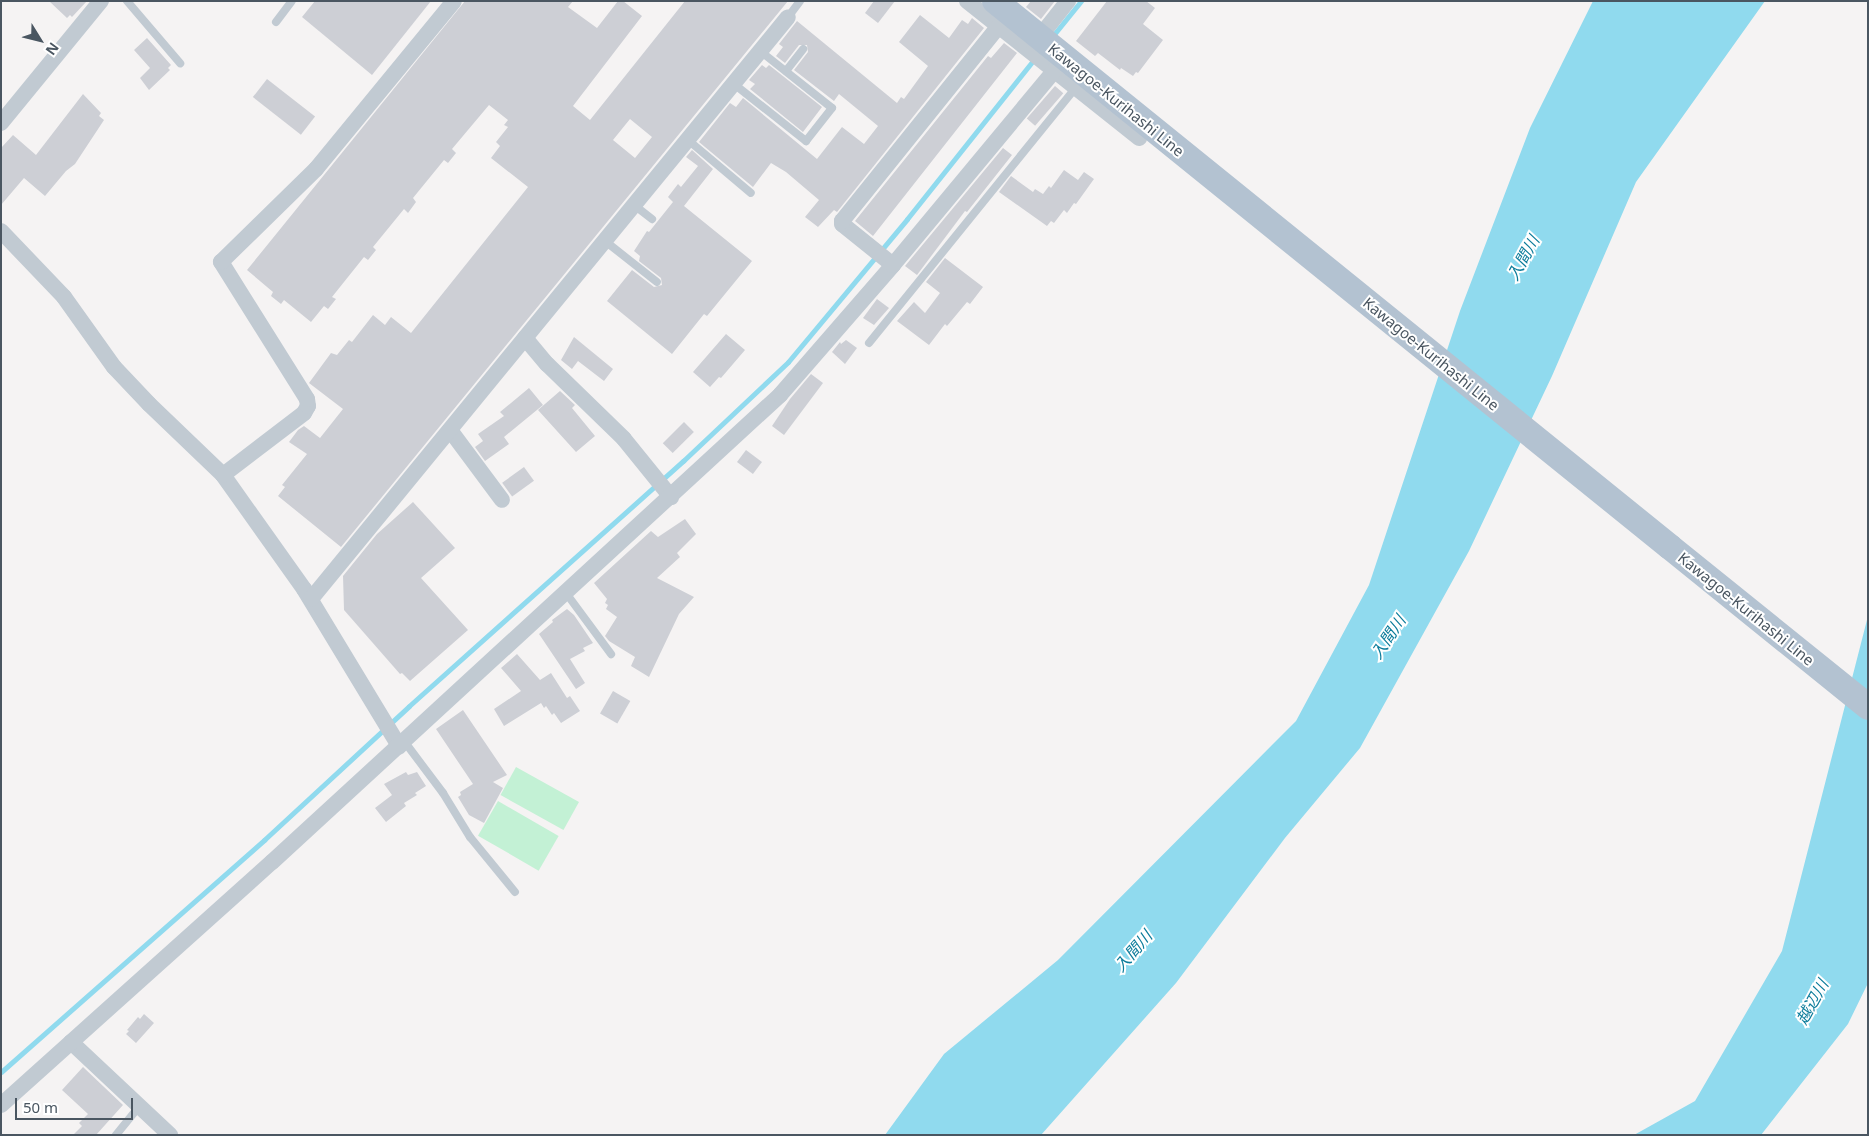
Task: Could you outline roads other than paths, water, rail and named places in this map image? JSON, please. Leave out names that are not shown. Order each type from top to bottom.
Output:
[{"type":"main road","name":"Kawagoe-Kurihashi Line","points":[[980,6],[1674,550],[1868,707]]},
{"type":"street","points":[[1,123],[101,1]]},
{"type":"street","points":[[223,475],[304,413],[308,406],[308,399],[222,262],[316,169],[454,1]]},
{"type":"street","points":[[1029,49],[1068,1]]},
{"type":"street","points":[[893,265],[842,224],[842,222],[980,6],[1029,49],[1139,138]]},
{"type":"street","points":[[311,599],[788,16]]},
{"type":"street","points":[[1,1105],[402,744],[780,395],[893,265],[1055,70]]},
{"type":"street","points":[[1,231],[64,297],[114,367],[155,410],[223,475],[311,599],[402,744]]},
{"type":"street","points":[[526,338],[547,364],[624,439],[671,497]]},
{"type":"street","points":[[450,430],[502,500]]},
{"type":"street","points":[[71,1042],[170,1135]]},
{"type":"lane","points":[[127,1],[180,63]]},
{"type":"lane","points":[[276,22],[292,1]]},
{"type":"lane","points":[[788,16],[800,1]]},
{"type":"lane","points":[[786,71],[803,49]]},
{"type":"lane","points":[[734,84],[806,141],[832,108],[760,51]]},
{"type":"lane","points":[[869,343],[1076,87]]},
{"type":"lane","points":[[688,140],[751,193]]},
{"type":"lane","points":[[634,205],[652,219]]},
{"type":"lane","points":[[605,241],[657,282]]},
{"type":"lane","points":[[566,593],[611,654]]},
{"type":"lane","points":[[402,744],[442,792],[470,837],[515,892]]},
{"type":"lane","points":[[116,1135],[139,1107]]},
{"type":"water","name":"入間川","points":[[1593,1],[1765,1],[1636,182],[1552,376],[1469,551],[1360,748],[1285,838],[1176,983],[1041,1135],[885,1135],[944,1054],[1058,960],[1296,721],[1369,585],[1460,311],[1530,128]]},
{"type":"water","name":"越辺川","points":[[1868,616],[1868,983],[1848,1024],[1761,1135],[1634,1135],[1695,1101],[1782,951]]},
{"type":"waterway","points":[[1051,38],[1081,1]]},
{"type":"waterway","points":[[1,1072],[264,840],[409,706],[683,461],[788,362],[907,219],[1035,58]]}]
